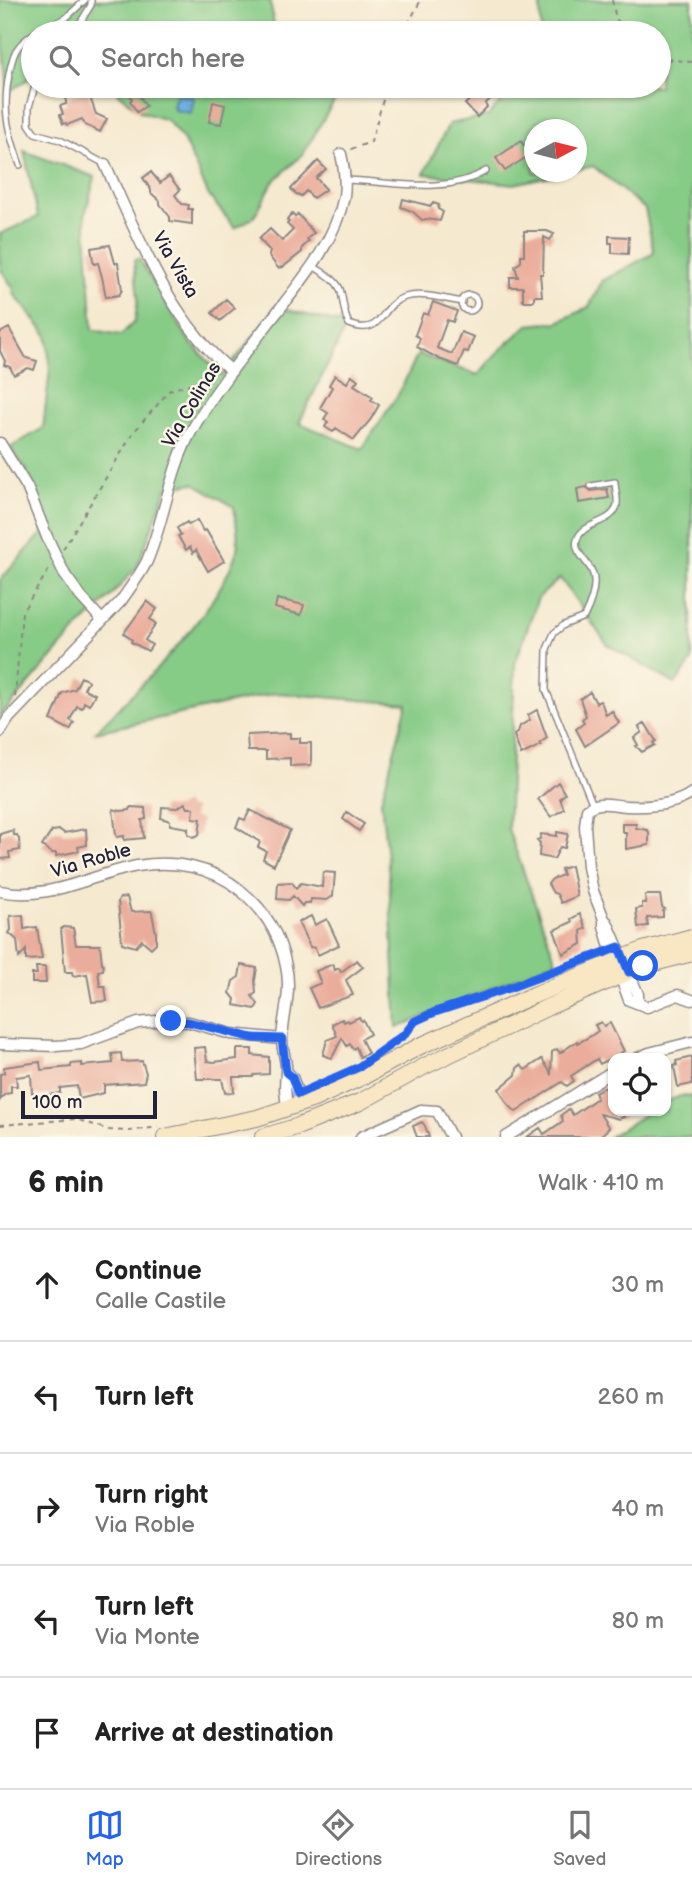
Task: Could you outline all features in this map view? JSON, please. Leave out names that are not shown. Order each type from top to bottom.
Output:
[{"type":"main road","points":[[263,1137],[299,1126],[360,1101],[425,1066],[548,1007],[621,967],[642,950],[692,937]]},
{"type":"main road","points":[[165,1132],[257,1118],[294,1106],[337,1089],[449,1033],[621,967],[692,953]]},
{"type":"street","name":"Via Colinas","points":[[0,732],[9,718],[121,601],[146,562],[175,466],[192,431],[233,370],[313,266],[336,223],[344,195],[341,154]]},
{"type":"street","name":"Via Vista","points":[[105,164],[143,247],[178,307],[215,357],[233,370]]},
{"type":"street","points":[[0,443],[27,486],[57,558],[81,597],[101,619]]},
{"type":"street","points":[[692,793],[666,804],[645,807],[606,803],[593,805],[587,809],[585,825],[593,891],[604,919],[610,924],[629,1000],[647,1007],[678,995],[692,1000]]},
{"type":"street","name":"Via Roble","points":[[0,891],[36,893],[58,889],[120,868],[159,863],[189,866],[221,877],[236,886],[260,909],[281,947],[287,968],[289,994],[282,1039],[286,1072],[292,1077],[294,1106]]},
{"type":"street","points":[[0,1045],[81,1044],[138,1023],[156,1021],[189,1022],[231,1034],[282,1039]]},
{"type":"street","points":[[649,1053],[692,1042]]},
{"type":"street","points":[[506,1137],[608,1074]]},
{"type":"street","points":[[361,1137],[421,1110],[437,1111],[451,1137]]},
{"type":"lane","points":[[60,21],[85,0]]},
{"type":"lane","points":[[81,21],[91,0]]},
{"type":"lane","points":[[20,165],[8,132],[5,91],[12,58],[21,44]]},
{"type":"lane","points":[[32,98],[29,124],[35,133],[60,140],[105,164]]},
{"type":"lane","points":[[344,180],[434,186],[478,176],[486,171]]},
{"type":"lane","points":[[313,266],[334,281],[340,289],[345,316],[349,324],[358,327],[368,328],[375,325],[401,298],[419,295],[462,302]]},
{"type":"lane","points":[[591,486],[615,482],[617,506],[614,513],[582,531],[577,540],[577,548],[593,572],[593,594],[584,617],[564,625],[554,633],[547,649],[546,691],[593,805]]},
{"type":"path","points":[[410,21],[421,0]]},
{"type":"path","points":[[612,0],[618,21]]},
{"type":"path","points":[[671,60],[692,62]]},
{"type":"path","points":[[341,154],[371,142],[384,98]]},
{"type":"path","points":[[15,699],[22,612],[133,433],[170,390],[233,370]]},
{"type":"path","points":[[377,1054],[405,1034],[415,1021],[564,968]]},
{"type":"path","points":[[0,1125],[76,1119],[109,1130],[165,1132]]},
{"type":"green space","points":[[0,0],[270,0],[273,21],[21,21],[21,84],[8,92],[3,36],[0,35]]},
{"type":"green space","points":[[540,0],[692,0],[692,661],[675,684],[607,644],[560,578],[538,598],[515,664],[508,829],[556,961],[397,1028],[389,876],[381,801],[407,704],[277,693],[95,732],[176,647],[214,598],[228,574],[237,550],[234,507],[194,483],[167,488],[137,567],[78,628],[0,717],[0,580],[48,527],[25,467],[10,448],[43,428],[50,369],[47,335],[14,294],[14,289],[0,268],[0,234],[38,217],[24,151],[95,177],[85,215],[93,330],[121,335],[135,321],[138,298],[134,260],[139,259],[190,342],[222,376],[276,307],[347,325],[299,423],[362,449],[399,393],[418,354],[478,375],[496,354],[528,325],[558,322],[589,307],[602,281],[654,253],[645,209],[593,166],[587,168],[587,119],[524,119],[524,182],[514,184],[424,174],[449,124],[488,116],[505,98],[671,98],[671,21],[541,21]]},
{"type":"green space","points":[[124,98],[336,98],[303,154],[273,182],[254,217],[235,228],[209,196],[184,141],[167,120],[141,112]]},
{"type":"green space","points":[[680,1096],[692,1096],[692,1137],[609,1137],[642,1116],[671,1116],[671,1100]]},
{"type":"water","points":[[175,98],[194,98],[191,113],[174,110]]},
{"type":"building","points":[[66,98],[90,98],[96,114],[107,119],[100,132],[85,125],[82,119],[63,124],[60,106],[66,104]]},
{"type":"building","points":[[141,98],[146,106],[137,112],[130,101]]},
{"type":"building","points":[[472,98],[492,98],[477,117],[465,104]]},
{"type":"building","points":[[213,102],[225,105],[221,124],[209,122]]},
{"type":"building","points":[[521,141],[524,146],[524,159],[505,171],[496,158]]},
{"type":"building","points":[[318,161],[326,169],[316,178],[326,189],[313,198],[306,191],[301,196],[296,194],[291,189]]},
{"type":"building","points":[[151,172],[160,183],[169,176],[180,190],[175,195],[182,204],[189,205],[188,209],[192,209],[192,224],[170,221],[160,201],[151,193],[143,178]]},
{"type":"building","points":[[403,199],[431,206],[433,203],[439,205],[438,209],[443,212],[440,221],[422,220],[412,211],[401,207]]},
{"type":"building","points":[[292,214],[295,217],[298,214],[314,233],[307,239],[309,241],[302,248],[302,252],[278,268],[269,256],[270,251],[259,239],[270,229],[282,241],[293,230],[287,224]]},
{"type":"building","points":[[524,231],[547,231],[554,234],[550,240],[544,237],[543,274],[540,274],[542,296],[534,296],[534,301],[523,301],[523,287],[510,287],[510,277],[518,277],[515,266],[521,262],[521,255],[524,255]]},
{"type":"building","points":[[609,236],[629,237],[628,254],[612,253]]},
{"type":"building","points":[[110,245],[115,263],[118,263],[122,290],[119,295],[106,297],[98,263],[94,264],[91,248]]},
{"type":"building","points":[[226,299],[235,308],[220,321],[212,313]]},
{"type":"building","points":[[433,302],[457,311],[453,322],[447,320],[437,348],[452,354],[461,332],[474,337],[458,366],[417,347],[420,338],[415,335],[423,313],[428,315]]},
{"type":"building","points":[[9,328],[26,358],[37,361],[34,370],[28,368],[14,375],[10,367],[4,365],[0,351],[0,333]]},
{"type":"building","points":[[335,375],[347,383],[352,375],[358,380],[354,385],[373,397],[371,400],[379,405],[354,440],[336,428],[333,432],[325,427],[328,422],[324,419],[328,413],[320,408],[332,387],[329,385]]},
{"type":"building","points":[[586,487],[591,491],[607,489],[609,498],[579,503],[577,489]]},
{"type":"building","points":[[197,520],[224,561],[208,571],[196,550],[193,553],[190,547],[186,550],[178,536],[181,535],[177,528]]},
{"type":"building","points":[[277,599],[304,605],[301,615],[275,608]]},
{"type":"building","points":[[147,601],[157,609],[150,619],[156,624],[145,640],[152,645],[148,651],[131,642],[124,633]]},
{"type":"building","points":[[81,677],[88,681],[84,689],[95,694],[89,705],[84,702],[82,708],[77,706],[70,720],[74,723],[70,730],[51,720],[62,693],[75,689]]},
{"type":"building","points":[[590,692],[596,703],[600,701],[606,715],[612,711],[619,723],[585,746],[576,729],[584,723],[582,719],[586,716],[580,699]]},
{"type":"building","points":[[537,710],[547,738],[541,745],[521,755],[514,735],[520,726],[530,720],[528,715]]},
{"type":"building","points":[[645,723],[656,741],[653,743],[655,745],[642,752],[636,746],[638,745],[634,738],[642,732],[639,727]]},
{"type":"building","points":[[290,733],[290,738],[300,738],[300,743],[311,743],[311,765],[290,766],[290,758],[266,759],[266,751],[248,751],[247,735]]},
{"type":"building","points":[[558,782],[565,794],[560,798],[564,809],[551,817],[538,799]]},
{"type":"building","points":[[185,803],[188,808],[194,808],[193,818],[201,819],[199,835],[193,837],[188,834],[188,828],[170,825],[170,821],[161,818],[162,807],[177,808]]},
{"type":"building","points":[[131,807],[145,808],[146,819],[142,820],[144,838],[124,840],[124,836],[116,835],[113,809],[130,810]]},
{"type":"building","points":[[250,810],[290,830],[274,865],[263,859],[266,851],[258,847],[260,842],[236,827],[240,818],[245,820]]},
{"type":"building","points":[[347,812],[364,824],[359,831],[343,819]]},
{"type":"building","points":[[622,824],[636,824],[636,828],[647,830],[649,845],[626,849],[626,832],[622,832]]},
{"type":"building","points":[[86,829],[87,845],[78,847],[79,851],[56,856],[56,853],[42,846],[52,831],[60,830],[64,833]]},
{"type":"building","points":[[13,830],[19,839],[20,850],[9,852],[10,858],[0,859],[0,834]]},
{"type":"building","points":[[557,832],[568,834],[565,848],[560,847],[554,859],[539,856],[540,843],[537,840],[541,834],[557,836]]},
{"type":"building","points":[[571,866],[577,896],[561,903],[548,884],[552,879],[563,875],[561,869]]},
{"type":"building","points":[[323,872],[335,873],[333,896],[327,900],[311,899],[310,903],[304,903],[302,906],[293,896],[289,900],[277,899],[278,883],[292,882],[296,888],[301,883],[322,887]]},
{"type":"building","points":[[645,895],[660,895],[662,907],[665,909],[663,917],[647,918],[648,926],[638,927],[636,909],[642,908],[642,903],[646,903]]},
{"type":"building","points":[[127,897],[131,912],[152,913],[156,943],[151,948],[142,940],[136,947],[122,943],[118,901]]},
{"type":"building","points":[[580,914],[586,928],[581,931],[582,944],[563,954],[554,930],[572,922],[571,919]]},
{"type":"building","points":[[23,915],[24,929],[37,927],[42,959],[26,960],[26,950],[19,958],[17,940],[9,933],[10,916]]},
{"type":"building","points":[[311,916],[315,925],[327,919],[339,945],[318,955],[315,948],[310,947],[298,922]]},
{"type":"building","points":[[63,927],[73,928],[76,945],[100,945],[104,964],[103,970],[98,971],[100,986],[105,986],[107,1001],[92,1002],[87,974],[73,976],[72,972],[65,972]]},
{"type":"building","points":[[357,960],[363,967],[346,980],[353,995],[318,1008],[309,988],[321,983],[316,971],[333,964],[335,970],[339,968],[341,972]]},
{"type":"building","points":[[241,965],[257,968],[256,993],[252,996],[258,1004],[255,1009],[234,1005],[235,999],[230,993],[233,981],[239,977]]},
{"type":"building","points":[[36,967],[45,967],[46,983],[32,983],[32,974],[37,974]]},
{"type":"building","points":[[359,1017],[370,1034],[361,1039],[368,1053],[360,1057],[356,1047],[353,1049],[350,1044],[347,1046],[342,1038],[332,1058],[323,1055],[327,1040],[337,1036],[332,1024],[342,1019],[349,1022]]},
{"type":"building","points":[[601,1022],[604,1026],[610,1023],[624,1051],[608,1053],[608,1060],[600,1064],[597,1059],[571,1076],[574,1081],[567,1086],[562,1082],[516,1112],[507,1103],[499,1089],[516,1075],[517,1068],[521,1065],[525,1070],[542,1059],[551,1073],[552,1052],[557,1049],[560,1053],[577,1041],[578,1043],[591,1036],[598,1031],[595,1025]]},
{"type":"building","points":[[205,1047],[207,1061],[214,1062],[237,1059],[237,1049],[252,1049],[252,1055],[269,1057],[269,1074],[233,1077],[234,1092],[225,1093],[222,1079],[197,1079],[194,1048]]},
{"type":"building","points":[[121,1053],[122,1062],[142,1061],[146,1073],[144,1082],[104,1085],[104,1093],[79,1099],[77,1086],[60,1088],[60,1093],[42,1096],[32,1093],[31,1075],[16,1077],[17,1086],[11,1086],[11,1093],[5,1094],[0,1100],[0,1074],[4,1073],[4,1067],[40,1062],[41,1070],[71,1067],[71,1064],[82,1063],[82,1066],[113,1063],[112,1054]]},
{"type":"building","points":[[692,1057],[692,1084],[678,1087],[674,1066],[677,1065],[676,1061]]},
{"type":"building","points":[[604,1087],[608,1092],[608,1116],[624,1117],[619,1119],[600,1114],[609,1128],[599,1137],[527,1137],[540,1128],[544,1134],[563,1121],[561,1115],[569,1109],[573,1115],[597,1098],[595,1092]]},
{"type":"building","points":[[422,1122],[429,1137],[417,1137],[413,1126]]},
{"type":"route","points":[[171,1021],[189,1022],[253,1038],[282,1039],[286,1072],[292,1077],[298,1094],[359,1067],[405,1034],[415,1021],[435,1012],[552,973],[619,947],[629,972],[643,966]]}]
